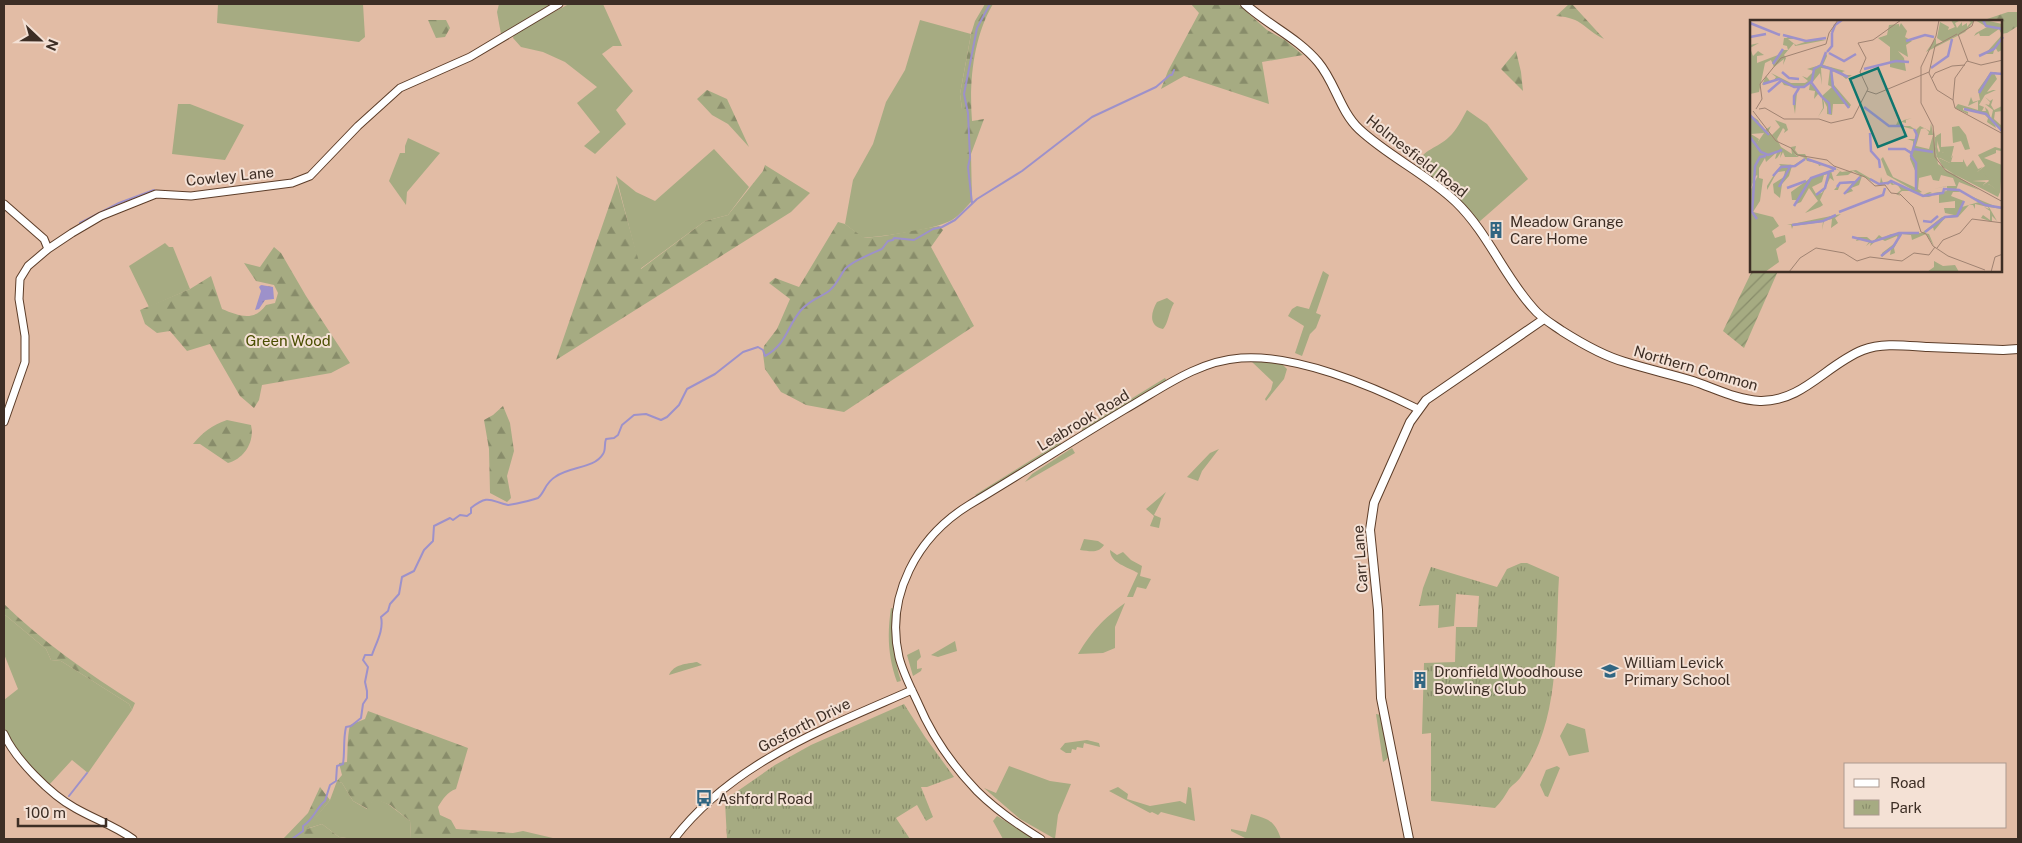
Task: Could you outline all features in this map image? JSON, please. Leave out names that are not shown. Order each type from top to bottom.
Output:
[{"type":"main road","name":"Holmesfield Road","points":[[1245,4],[1311,55],[1324,70],[1346,111],[1357,127],[1385,151],[1434,184],[1456,203],[1478,228],[1522,296],[1544,319]]},
{"type":"main road","name":"Northern Common","points":[[1544,319],[1584,344],[1623,362],[1760,401],[1779,399],[1796,392],[1851,357],[1874,347],[2018,349]]},
{"type":"main road","name":"Carr Lane","points":[[1409,839],[1381,698],[1378,610],[1370,530],[1372,512],[1402,438],[1418,409],[1440,389],[1544,319]]},
{"type":"street","name":"Cowley Lane","points":[[4,422],[25,362],[25,336],[19,299],[20,279],[28,266],[48,249],[101,216],[156,194],[191,196],[251,189],[302,180],[318,169],[358,126],[400,88],[470,57],[559,4]]},
{"type":"street","points":[[4,204],[44,240],[48,249]]},
{"type":"street","points":[[44,240],[60,241]]},
{"type":"street","name":"Leabrook Road","points":[[1041,839],[992,804],[960,771],[932,734],[903,670],[898,652],[896,626],[898,611],[908,572],[930,537],[955,514],[1171,382],[1202,367],[1229,360],[1248,358],[1279,359],[1305,365],[1352,381],[1418,409]]},
{"type":"street","name":"Gosforth Drive","points":[[674,839],[720,793],[770,756],[817,731],[912,690]]},
{"type":"street","points":[[4,734],[15,755],[58,796],[75,808],[101,820],[133,839]]},
{"type":"green space","points":[[218,4],[363,4],[365,37],[359,42],[217,23]]},
{"type":"green space","points":[[499,4],[553,4],[501,34],[497,12]]},
{"type":"green space","points":[[569,4],[603,4],[622,46],[613,46],[602,54],[633,91],[616,110],[626,124],[595,154],[584,146],[600,132],[577,103],[597,87],[565,62],[543,52],[521,47],[513,38],[514,33]]},
{"type":"green space","points":[[985,4],[993,4],[986,17],[977,46],[971,91],[972,121],[984,119],[971,154],[962,154],[960,94],[971,34],[975,21]]},
{"type":"green space","points":[[1191,4],[1238,4],[1267,30],[1285,40],[1303,55],[1262,62],[1269,104],[1184,76],[1161,89],[1168,71],[1199,13]]},
{"type":"green space","points":[[1569,4],[1572,4],[1604,39],[1578,21],[1556,16]]},
{"type":"green space","points":[[2008,12],[2018,12],[2018,26],[2002,34],[2002,20],[1987,19]]},
{"type":"green space","points":[[428,20],[446,20],[450,28],[445,37],[436,38]]},
{"type":"green space","points":[[920,20],[971,34],[960,94],[963,154],[971,154],[972,201],[955,218],[944,224],[909,232],[863,238],[845,224],[853,180],[873,144],[886,102],[905,70]]},
{"type":"green space","points":[[1516,51],[1521,72],[1523,91],[1501,69]]},
{"type":"green space","points":[[707,90],[727,99],[749,147],[728,124],[712,115],[697,99]]},
{"type":"green space","points":[[178,104],[190,104],[244,125],[225,160],[172,154]]},
{"type":"green space","points":[[1467,110],[1487,124],[1528,179],[1479,222],[1456,197],[1416,165],[1423,155],[1445,141],[1452,134]]},
{"type":"green space","points":[[408,138],[440,153],[407,192],[406,205],[389,181],[400,153],[405,153]]},
{"type":"green space","points":[[714,149],[749,187],[728,215],[705,221],[640,269],[616,176],[636,192],[655,201]]},
{"type":"green space","points":[[765,165],[810,193],[791,212],[556,360],[617,183],[641,269],[705,221],[728,215],[763,171]]},
{"type":"green space","points":[[838,222],[845,224],[864,238],[939,226],[943,230],[931,247],[974,326],[844,412],[806,405],[781,392],[765,369],[763,354],[764,346],[777,329],[790,299],[769,283],[775,278],[799,287]]},
{"type":"green space","points":[[165,243],[169,247],[173,247],[190,289],[149,307],[129,266]]},
{"type":"green space","name":"Green Wood","points":[[274,247],[281,253],[306,296],[350,363],[331,373],[262,385],[259,400],[254,408],[240,396],[210,344],[187,351],[170,331],[157,333],[145,324],[140,310],[190,289],[211,276],[222,309],[246,316],[256,314],[266,305],[275,303],[278,293],[274,285],[256,281],[244,263],[260,267]]},
{"type":"green space","points":[[1323,271],[1329,275],[1316,313],[1321,315],[1316,328],[1310,334],[1302,356],[1295,353],[1304,326],[1288,316],[1292,309],[1297,306],[1309,309]]},
{"type":"green space","points":[[1752,272],[1778,272],[1744,348],[1723,331]]},
{"type":"green space","points":[[1167,298],[1174,303],[1163,329],[1155,325],[1152,314],[1157,302]]},
{"type":"green space","points":[[1252,362],[1281,363],[1287,369],[1284,379],[1266,401],[1265,399],[1271,390],[1273,382]]},
{"type":"green space","points":[[1165,378],[1167,381],[1082,433],[1082,429]]},
{"type":"green space","points":[[503,406],[510,423],[514,451],[507,476],[511,498],[507,502],[490,493],[489,449],[484,420]]},
{"type":"green space","points":[[227,420],[251,425],[252,431],[247,449],[239,458],[228,463],[200,444],[193,444],[208,429]]},
{"type":"green space","points":[[1060,442],[1061,444],[977,496],[975,495]]},
{"type":"green space","points":[[1072,448],[1075,453],[1025,482],[1032,474]]},
{"type":"green space","points":[[1219,449],[1202,471],[1198,481],[1187,477],[1210,453]]},
{"type":"green space","points":[[1166,492],[1154,515],[1161,518],[1159,528],[1150,526],[1154,516],[1146,509]]},
{"type":"green space","points":[[1084,539],[1098,541],[1104,545],[1096,551],[1080,550]]},
{"type":"green space","points":[[1110,550],[1117,555],[1123,552],[1131,560],[1142,566],[1140,576],[1151,579],[1146,589],[1137,587],[1133,597],[1127,597],[1138,573],[1116,561]]},
{"type":"green space","points":[[1521,563],[1527,563],[1559,577],[1554,680],[1544,730],[1535,753],[1521,777],[1495,808],[1431,801],[1431,733],[1422,734],[1424,663],[1455,662],[1456,627],[1477,627],[1479,596],[1456,594],[1454,626],[1438,628],[1439,605],[1419,606],[1423,588],[1431,567],[1497,587],[1507,569]]},
{"type":"green space","points":[[1125,603],[1115,627],[1115,648],[1103,653],[1078,654],[1098,626]]},
{"type":"green space","points":[[4,604],[67,657],[135,703],[132,710],[129,704],[61,661],[51,660],[46,649],[4,614]]},
{"type":"green space","points":[[891,608],[895,609],[894,645],[901,681],[897,682],[889,646]]},
{"type":"green space","points":[[4,614],[46,649],[51,660],[61,661],[129,704],[132,710],[88,773],[72,760],[49,785],[17,753],[4,727],[4,700],[18,689],[4,654]]},
{"type":"green space","points":[[955,641],[957,651],[938,657],[931,655]]},
{"type":"green space","points":[[919,649],[921,657],[917,661],[917,669],[922,668],[921,671],[913,676],[907,655]]},
{"type":"green space","points":[[697,662],[702,665],[669,675],[677,667]]},
{"type":"green space","points":[[904,704],[954,777],[927,787],[921,787],[933,817],[926,821],[917,805],[896,818],[910,839],[727,839],[725,802],[729,797],[775,765],[811,745]]},
{"type":"green space","points":[[368,711],[468,748],[456,789],[448,794],[438,807],[440,815],[451,820],[456,829],[513,833],[513,839],[411,839],[410,821],[390,805],[374,799],[368,809],[353,801],[342,783],[337,781],[342,775],[339,763],[347,762],[350,725],[365,719]]},
{"type":"green space","points":[[1376,714],[1381,715],[1389,756],[1383,762]]},
{"type":"green space","points":[[1567,723],[1585,729],[1589,752],[1569,756],[1560,736]]},
{"type":"green space","points":[[1087,740],[1099,743],[1100,747],[1084,743],[1083,748],[1077,747],[1076,750],[1072,749],[1071,753],[1066,753],[1060,749],[1065,743]]},
{"type":"green space","points":[[1009,766],[1050,781],[1071,784],[1058,815],[1055,839],[1020,819],[984,788],[996,793]]},
{"type":"green space","points":[[1557,766],[1560,768],[1548,797],[1545,796],[1540,785],[1546,770]]},
{"type":"green space","points":[[337,781],[342,783],[353,801],[367,809],[374,798],[388,804],[410,821],[411,839],[354,839],[339,837],[322,824],[306,829],[330,800]]},
{"type":"green space","points":[[320,787],[330,800],[307,829],[322,824],[339,837],[354,839],[283,839],[308,813]]},
{"type":"green space","points":[[1118,787],[1128,794],[1127,799],[1150,806],[1180,801],[1186,804],[1188,787],[1191,788],[1195,821],[1161,812],[1158,815],[1150,813],[1109,791]]},
{"type":"green space","points":[[1251,814],[1262,817],[1274,824],[1281,839],[1247,839],[1231,831],[1231,829],[1246,832]]},
{"type":"green space","points":[[997,816],[1035,839],[1003,839],[993,821]]},
{"type":"green space","points":[[523,831],[557,839],[513,839],[513,833]]},
{"type":"water","points":[[261,285],[273,287],[274,299],[265,300],[259,309],[255,310],[261,291],[259,287]]},
{"type":"waterway","points":[[972,203],[968,167],[970,158],[968,113],[964,94],[977,28],[990,4]]},
{"type":"waterway","points":[[292,839],[303,831],[303,826],[325,801],[330,785],[336,781],[337,766],[343,764],[346,727],[351,726],[361,718],[363,704],[367,698],[365,682],[368,667],[363,660],[365,655],[372,655],[381,632],[381,617],[388,611],[390,604],[399,594],[402,577],[414,571],[424,550],[433,541],[434,526],[450,518],[453,520],[460,515],[467,516],[471,513],[471,508],[482,501],[493,500],[508,505],[538,498],[549,482],[561,473],[588,465],[599,459],[604,452],[606,439],[614,438],[618,435],[622,425],[634,415],[646,414],[661,420],[667,417],[679,405],[687,389],[715,374],[743,352],[758,347],[763,350],[765,356],[773,351],[783,340],[803,308],[831,289],[845,269],[852,263],[882,249],[888,241],[894,238],[914,240],[933,229],[942,227],[955,220],[977,199],[1022,171],[1092,117],[1156,87],[1172,75],[1174,70]]},
{"type":"waterway","points":[[80,223],[119,203],[154,190]]},
{"type":"waterway","points":[[69,796],[87,773]]},
{"type":"place","name":"Meadow Grange Care Home","points":[[1496,230]]},
{"type":"place","name":"William Levick Primary School","points":[[1610,671]]},
{"type":"place","name":"Dronfield Woodhouse Bowling Club","points":[[1420,680]]},
{"type":"place","name":"Ashford Road","points":[[704,798]]}]
